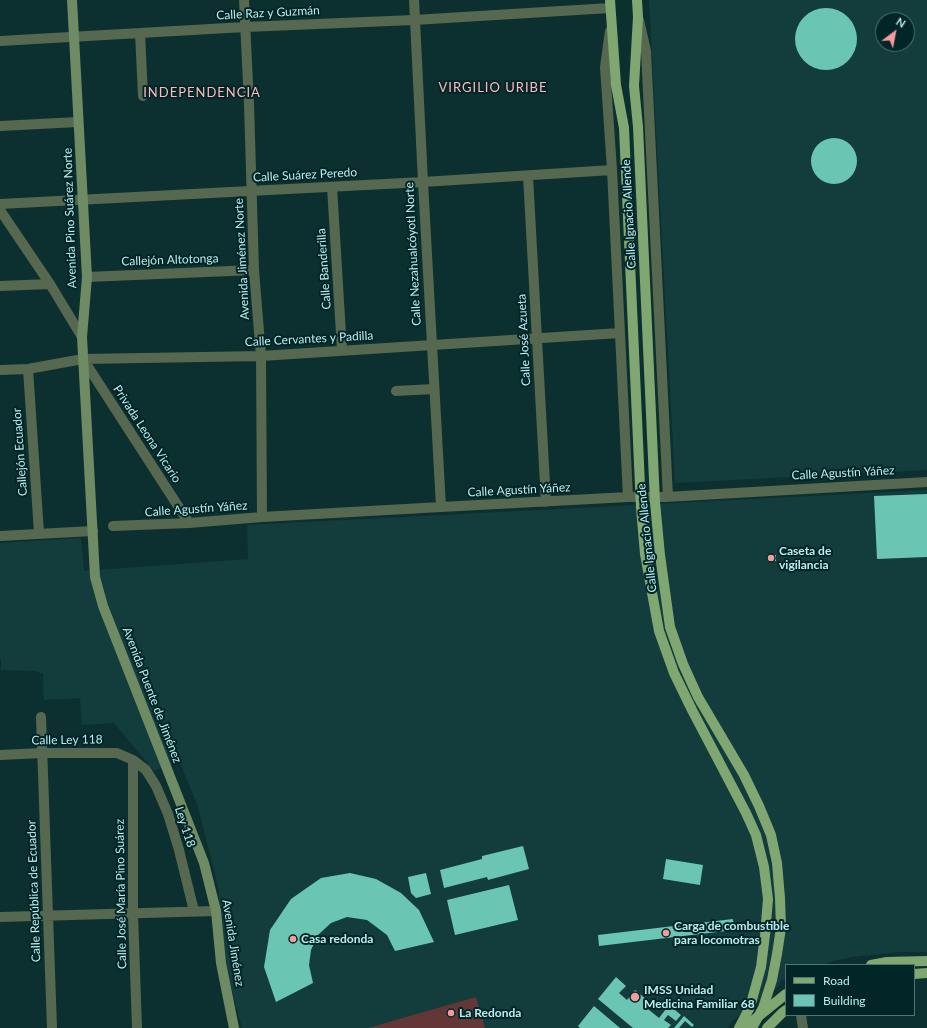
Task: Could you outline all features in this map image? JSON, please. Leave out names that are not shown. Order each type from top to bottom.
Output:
[{"type":"main road","name":"Calle Ignacio Allende","points":[[638,0],[634,86],[638,128],[655,502],[660,555],[670,627],[683,664],[698,697],[744,775],[771,835],[777,863],[781,928],[772,980],[763,1008],[752,1028]]},
{"type":"main road","name":"Calle Ignacio Allende","points":[[610,4],[616,85],[624,128],[641,508],[645,554],[659,631],[674,673],[756,835],[764,867],[768,899],[761,967],[750,1007],[739,1028]]},
{"type":"main road","points":[[876,964],[887,962],[927,961]]},
{"type":"main road","points":[[915,974],[927,973]]},
{"type":"main road","points":[[744,1028],[785,995]]},
{"type":"main road","points":[[767,1028],[785,1011]]},
{"type":"street","name":"Avenida Pino Suárez Norte","points":[[72,0],[87,277],[82,337],[93,531]]},
{"type":"street","name":"Avenida Jiménez Norte","points":[[244,0],[254,270],[261,356],[262,517]]},
{"type":"street","name":"Calle Nezahualcóyotl Norte","points":[[414,0],[422,182],[441,506]]},
{"type":"street","name":"Calle Raz y Guzmán","points":[[0,41],[245,27],[414,20],[610,4]]},
{"type":"street","name":"Calle Ignacio Allende","points":[[638,17],[646,51],[668,497]]},
{"type":"street","name":"Calle Ignacio Allende","points":[[611,23],[605,67],[612,170],[628,497]]},
{"type":"street","points":[[140,33],[143,96]]},
{"type":"street","points":[[0,126],[78,122]]},
{"type":"street","name":"Calle Suárez Peredo","points":[[0,204],[422,182],[612,170]]},
{"type":"street","name":"Calle José Azueta","points":[[528,176],[546,502]]},
{"type":"street","name":"Calle Banderilla","points":[[332,187],[342,350]]},
{"type":"street","points":[[0,210],[50,284],[82,337]]},
{"type":"street","name":"Callejón Altotonga","points":[[87,277],[254,270]]},
{"type":"street","points":[[0,286],[50,284]]},
{"type":"street","name":"Calle Cervantes y Padilla","points":[[0,370],[28,369],[83,359],[261,356],[620,333]]},
{"type":"street","name":"Privada Leona Vicario","points":[[83,359],[189,523]]},
{"type":"street","name":"Callejón Ecuador","points":[[28,369],[39,533]]},
{"type":"street","points":[[396,391],[434,389]]},
{"type":"street","name":"Calle Agustín Yáñez","points":[[113,526],[189,523],[441,506],[628,497],[668,497],[927,482]]},
{"type":"street","points":[[0,536],[93,531]]},
{"type":"street","name":"Avenida Puente de Jiménez","points":[[93,531],[95,577],[103,606],[204,863]]},
{"type":"street","name":"Calle República de Ecuador","points":[[41,717],[52,1028]]},
{"type":"street","name":"Calle Ley 118","points":[[0,754],[117,752],[132,760]]},
{"type":"street","name":"Ley 118","points":[[132,760],[146,770],[156,786],[168,814],[179,850],[194,911]]},
{"type":"street","name":"Calle José María Pino Suárez","points":[[132,760],[133,913],[137,1028]]},
{"type":"street","name":"Avenida Jiménez","points":[[204,863],[216,911],[221,963],[234,1028]]},
{"type":"street","points":[[0,917],[216,911]]},
{"type":"street","points":[[801,1016],[803,1028]]},
{"type":"shaded area","points":[[649,0],[927,0],[927,470],[675,483]]},
{"type":"shaded area","points":[[927,490],[927,952],[899,952],[852,957],[826,964],[785,964],[785,979],[781,981],[778,987],[731,1022],[728,1028],[242,1028],[226,969],[219,910],[219,891],[197,804],[179,761],[154,771],[114,723],[82,725],[80,698],[44,700],[43,674],[36,671],[1,670],[0,543],[81,538],[84,571],[248,559],[247,525]]},
{"type":"shaded area","name":"La Redonda","points":[[476,997],[485,1028],[368,1028]]},
{"type":"building","points":[[826,8],[838,11],[848,17],[854,27],[857,39],[854,51],[848,61],[838,67],[826,70],[814,67],[804,61],[798,51],[795,39],[798,27],[804,17],[814,11]]},
{"type":"building","points":[[834,138],[847,142],[853,148],[857,161],[853,174],[847,180],[834,184],[821,180],[815,174],[811,161],[815,148],[821,142]]},
{"type":"building","points":[[927,494],[927,557],[877,559],[874,496]]},
{"type":"building","name":"Caseta de vigilancia","points":[[776,555],[776,561],[767,561],[767,556]]},
{"type":"building","points":[[523,846],[529,869],[488,880],[487,877],[444,888],[440,870],[482,859],[482,856]]},
{"type":"building","points":[[666,859],[703,865],[700,885],[663,879]]},
{"type":"building","name":"Casa redonda","points":[[350,873],[376,879],[401,893],[419,910],[434,942],[395,951],[387,935],[367,920],[347,917],[331,923],[318,935],[311,950],[309,965],[313,983],[276,1002],[264,967],[270,930],[291,899],[321,878]]},
{"type":"building","points":[[426,873],[431,894],[416,898],[411,893],[408,877]]},
{"type":"building","points":[[509,885],[518,920],[455,935],[447,900]]},
{"type":"building","name":"Carga de combustible para locomotras","points":[[733,919],[734,930],[599,946],[598,935]]},
{"type":"building","points":[[616,977],[626,986],[619,993],[627,1000],[635,990],[647,1000],[643,1005],[659,1018],[669,1005],[681,1015],[676,1021],[668,1015],[664,1020],[671,1025],[668,1028],[633,1028],[598,999]]},
{"type":"building","points":[[594,1006],[620,1028],[580,1028],[578,1026]]},
{"type":"building","points":[[684,1016],[694,1025],[692,1027],[685,1021],[679,1028],[674,1028]]},
{"type":"place","name":"Caseta de vigilancia","points":[[771,558]]},
{"type":"place","name":"Carga de combustible para locomotras","points":[[666,933]]},
{"type":"place","name":"Casa redonda","points":[[293,939]]},
{"type":"place","name":"IMSS Unidad Medicina Familiar 68","points":[[635,997]]},
{"type":"place","name":"La Redonda","points":[[451,1013]]},
{"type":"district","name":"VIRGILIO URIBE","points":[[493,88]]},
{"type":"district","name":"INDEPENDENCIA","points":[[202,93]]}]
